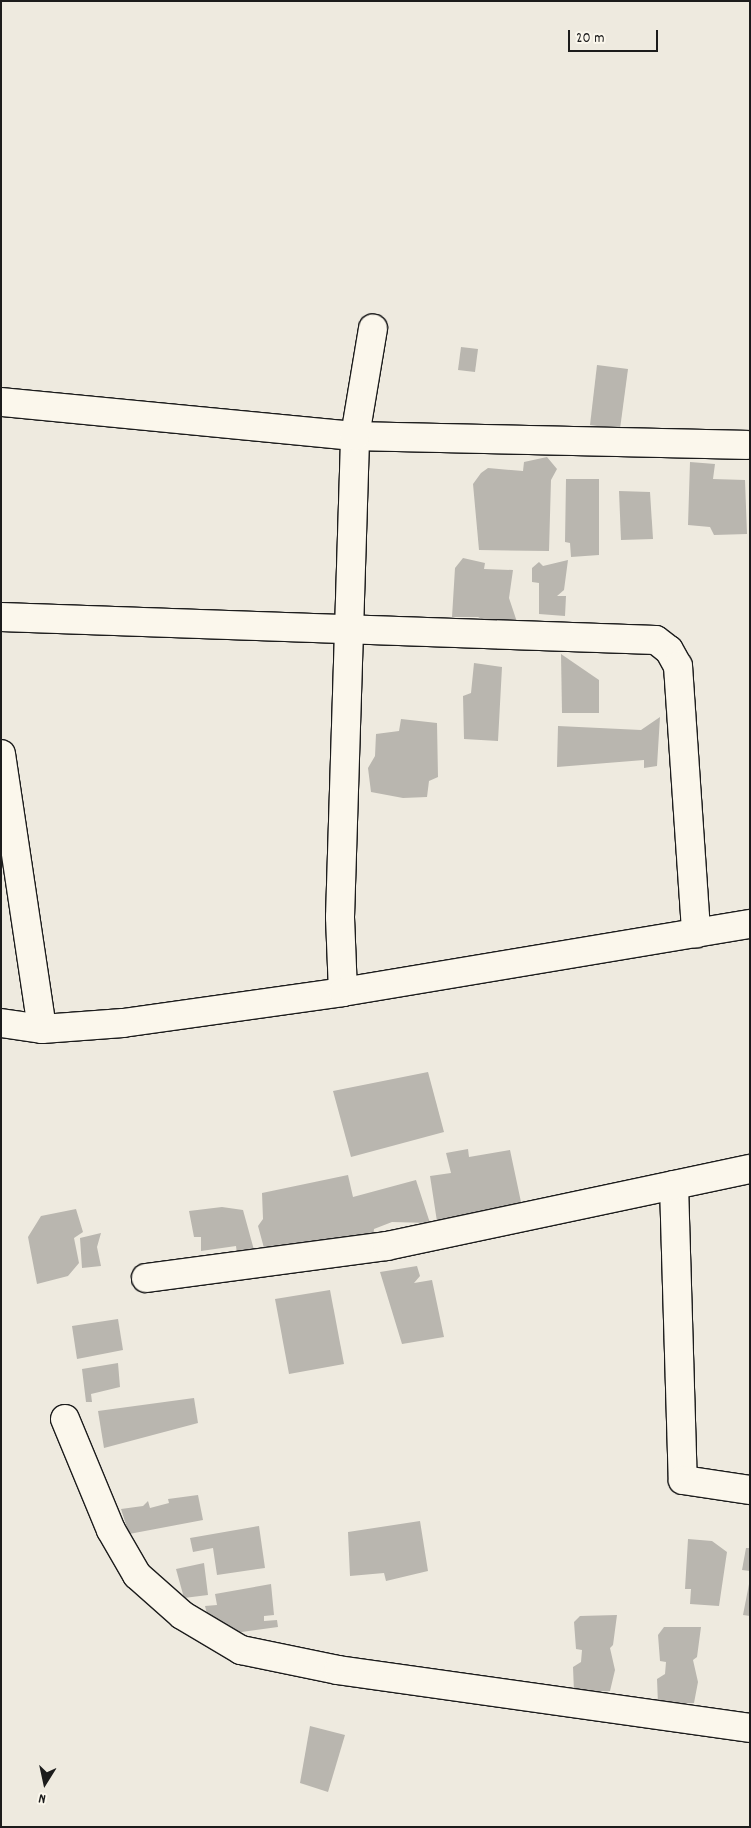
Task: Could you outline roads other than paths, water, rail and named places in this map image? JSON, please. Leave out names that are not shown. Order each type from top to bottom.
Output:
[{"type":"street","points":[[343,992],[340,916],[351,629],[355,436],[373,329]]},
{"type":"street","points":[[1,402],[355,436],[747,445]]},
{"type":"street","points":[[1,617],[656,640],[669,650],[678,666],[696,933]]},
{"type":"street","points":[[1,754],[42,1029]]},
{"type":"street","points":[[1,1023],[42,1029],[123,1023],[343,992],[750,924]]},
{"type":"street","points":[[146,1278],[387,1246],[750,1169]]},
{"type":"street","points":[[674,1185],[683,1480],[750,1490]]},
{"type":"street","points":[[65,1419],[110,1530],[137,1575],[182,1615],[241,1650],[338,1670],[750,1728]]}]
